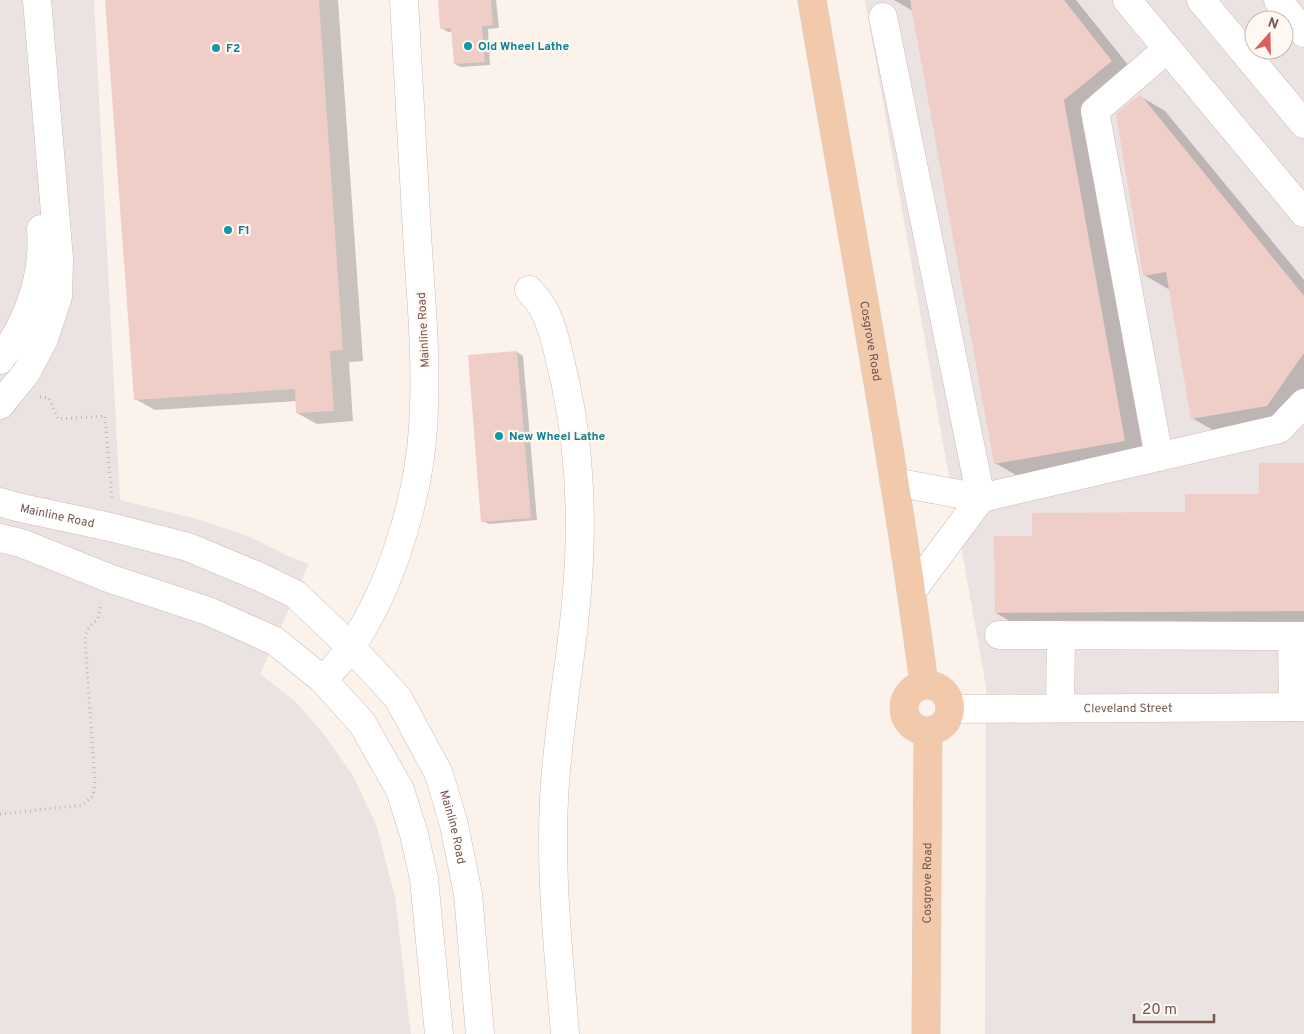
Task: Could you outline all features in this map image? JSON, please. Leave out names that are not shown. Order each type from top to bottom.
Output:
[{"type":"main road","name":"Cosgrove Road","points":[[812,0],[912,591],[924,684]]},
{"type":"main road","points":[[924,684],[940,688],[946,694],[950,709],[947,721],[941,727],[928,731],[920,730],[907,721],[903,707],[909,692],[924,684]]},
{"type":"main road","name":"Cosgrove Road","points":[[926,1034],[928,731]]},
{"type":"street","points":[[0,360],[21,327],[33,300],[39,272],[42,240],[22,0]]},
{"type":"street","points":[[0,405],[26,373],[44,338],[58,296],[59,259],[37,0]]},
{"type":"street","name":"Mainline Road","points":[[323,680],[351,647],[373,609],[395,556],[414,491],[423,430],[425,391],[424,341],[404,0]]},
{"type":"street","points":[[1127,0],[1304,213]]},
{"type":"street","points":[[1201,0],[1304,124]]},
{"type":"street","points":[[1278,0],[1304,33]]},
{"type":"street","points":[[883,17],[980,498],[912,591]]},
{"type":"street","points":[[1159,457],[1095,110],[1167,49]]},
{"type":"street","points":[[529,290],[542,305],[550,324],[561,366],[569,401],[579,485],[577,587],[558,751],[553,838],[555,896],[565,1034]]},
{"type":"street","points":[[894,482],[980,498],[1279,429],[1304,403]]},
{"type":"street","name":"Mainline Road","points":[[0,502],[16,508],[105,526],[188,547],[295,594],[351,647],[398,698],[439,774],[454,825],[468,894],[480,1034]]},
{"type":"street","points":[[0,538],[21,543],[108,578],[208,611],[275,641],[323,680],[362,723],[400,790],[414,834],[424,879],[439,1034]]},
{"type":"street","points":[[999,635],[1298,636],[1298,707]]},
{"type":"street","points":[[1060,708],[1061,635]]},
{"type":"street","name":"Cleveland Street","points":[[950,709],[1298,707]]},
{"type":"path","points":[[19,382],[40,398],[49,398],[58,420],[105,416],[112,500],[105,526]]},
{"type":"path","points":[[0,814],[83,805],[93,796],[95,783],[84,639],[91,624],[98,619],[108,578]]},
{"type":"shaded area","points":[[0,0],[94,0],[120,500],[197,519],[248,536],[309,564],[260,674],[296,702],[323,733],[352,774],[376,824],[395,897],[411,1034],[0,1034]]},
{"type":"shaded area","points":[[865,0],[1304,0],[1304,1034],[985,1034],[986,687]]},
{"type":"building","name":"F1","points":[[105,0],[319,0],[343,350],[330,351],[334,411],[296,413],[295,389],[134,400]]},
{"type":"building","name":"Old Wheel Lathe","points":[[438,0],[491,0],[493,25],[482,26],[485,62],[454,64],[451,28],[440,29]]},
{"type":"building","points":[[910,0],[1064,0],[1112,61],[1064,100],[1125,441],[994,464]]},
{"type":"building","points":[[1140,94],[1304,296],[1304,353],[1267,406],[1191,419],[1166,272],[1143,276],[1116,114]]},
{"type":"building","name":"New Wheel Lathe","points":[[517,351],[531,518],[481,522],[468,355]]},
{"type":"building","points":[[1259,463],[1304,463],[1304,611],[995,613],[994,536],[1032,536],[1032,513],[1185,512],[1185,494],[1259,494]]},
{"type":"place","name":"Old Wheel Lathe","points":[[468,46]]},
{"type":"place","name":"F2","points":[[216,48]]},
{"type":"place","name":"F1","points":[[228,230]]},
{"type":"place","name":"New Wheel Lathe","points":[[499,436]]}]
